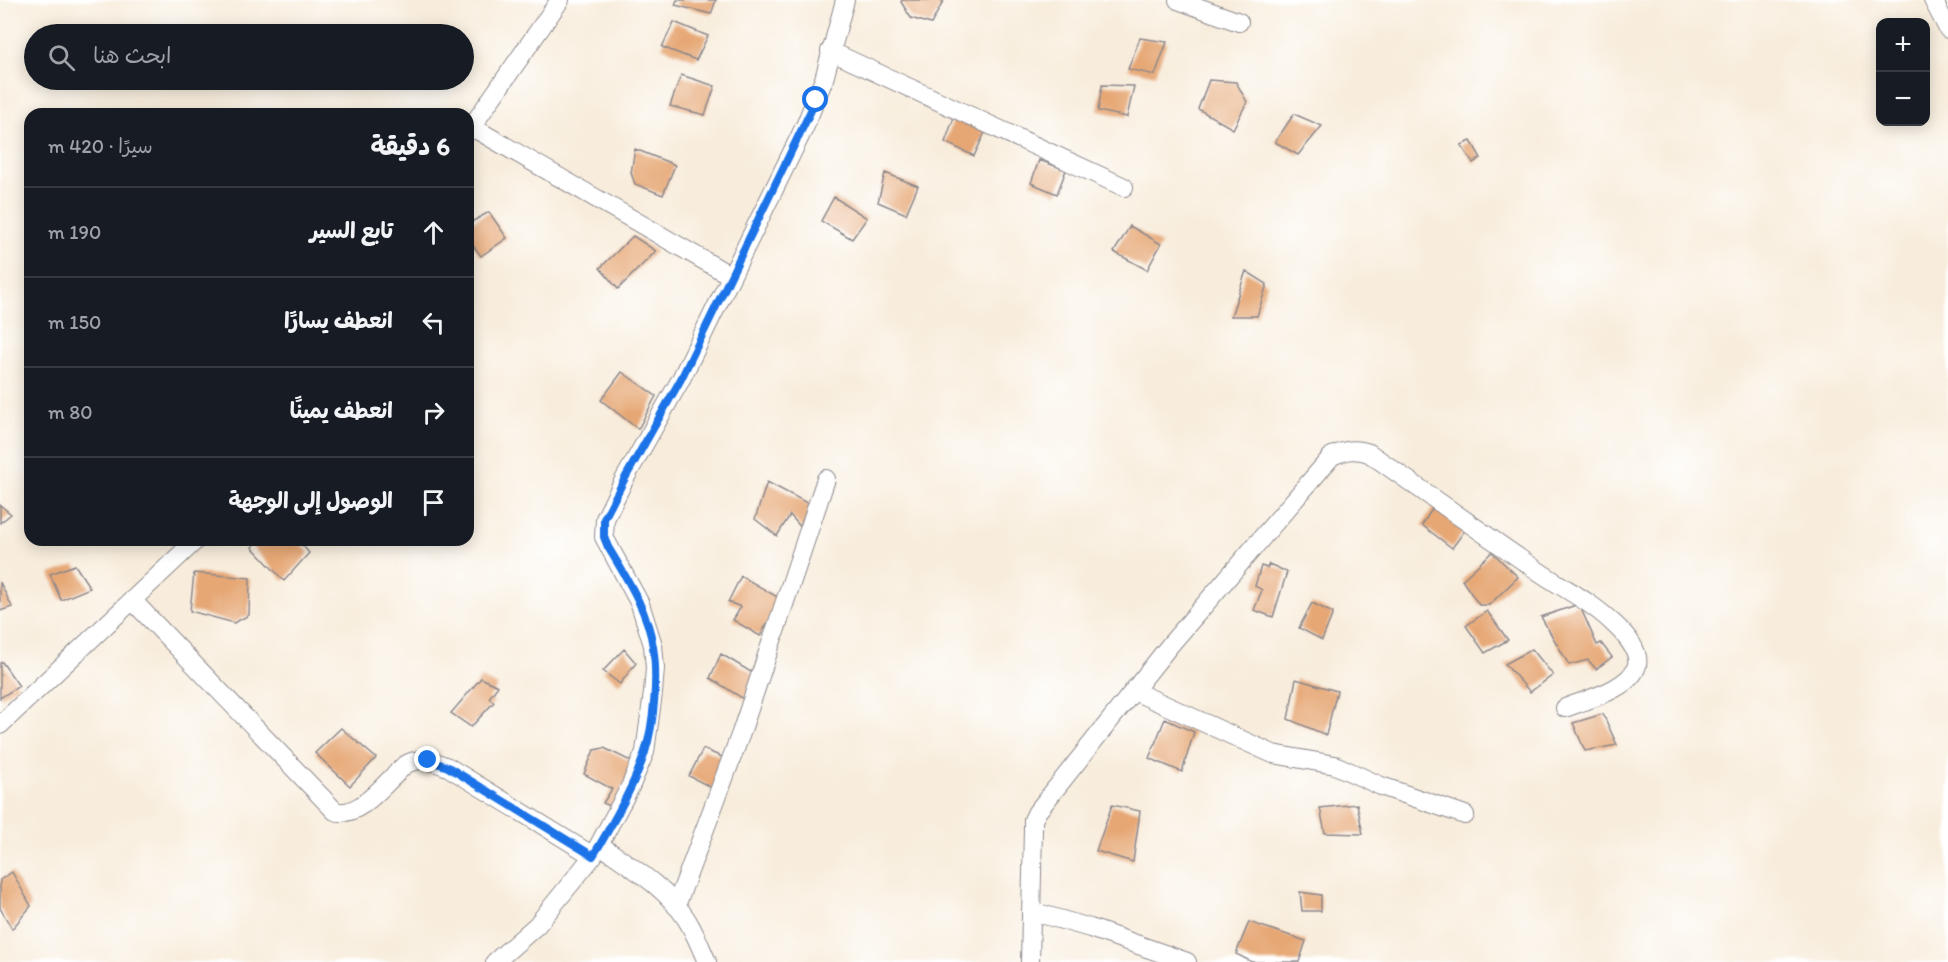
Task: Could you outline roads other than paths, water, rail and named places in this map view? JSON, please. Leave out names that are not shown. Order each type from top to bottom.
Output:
[{"type":"street","points":[[474,123],[560,0]]},
{"type":"street","points":[[495,962],[537,925],[596,850],[630,787],[645,752],[651,719],[655,668],[653,645],[640,604],[604,537],[604,519],[681,379],[805,126],[820,90],[844,0]]},
{"type":"street","points":[[1178,0],[1239,22]]},
{"type":"street","points":[[1933,0],[1948,29]]},
{"type":"street","points":[[830,51],[1124,188]]},
{"type":"street","points":[[474,131],[731,276]]},
{"type":"street","points":[[1030,962],[1034,820],[1038,812],[1069,770],[1201,609],[1332,456],[1346,450],[1357,449],[1369,453],[1539,572],[1593,606],[1614,623],[1627,638],[1637,655],[1637,665],[1624,683],[1565,708]]},
{"type":"street","points":[[676,906],[741,733],[826,479]]},
{"type":"street","points":[[0,725],[190,546]]},
{"type":"street","points":[[132,600],[335,811],[341,813],[355,810],[405,765],[414,760],[428,760],[448,767],[596,850],[658,888],[687,920],[707,962]]},
{"type":"street","points":[[1134,691],[1273,754],[1335,765],[1364,779],[1465,815]]},
{"type":"street","points":[[1031,911],[1187,962]]}]
